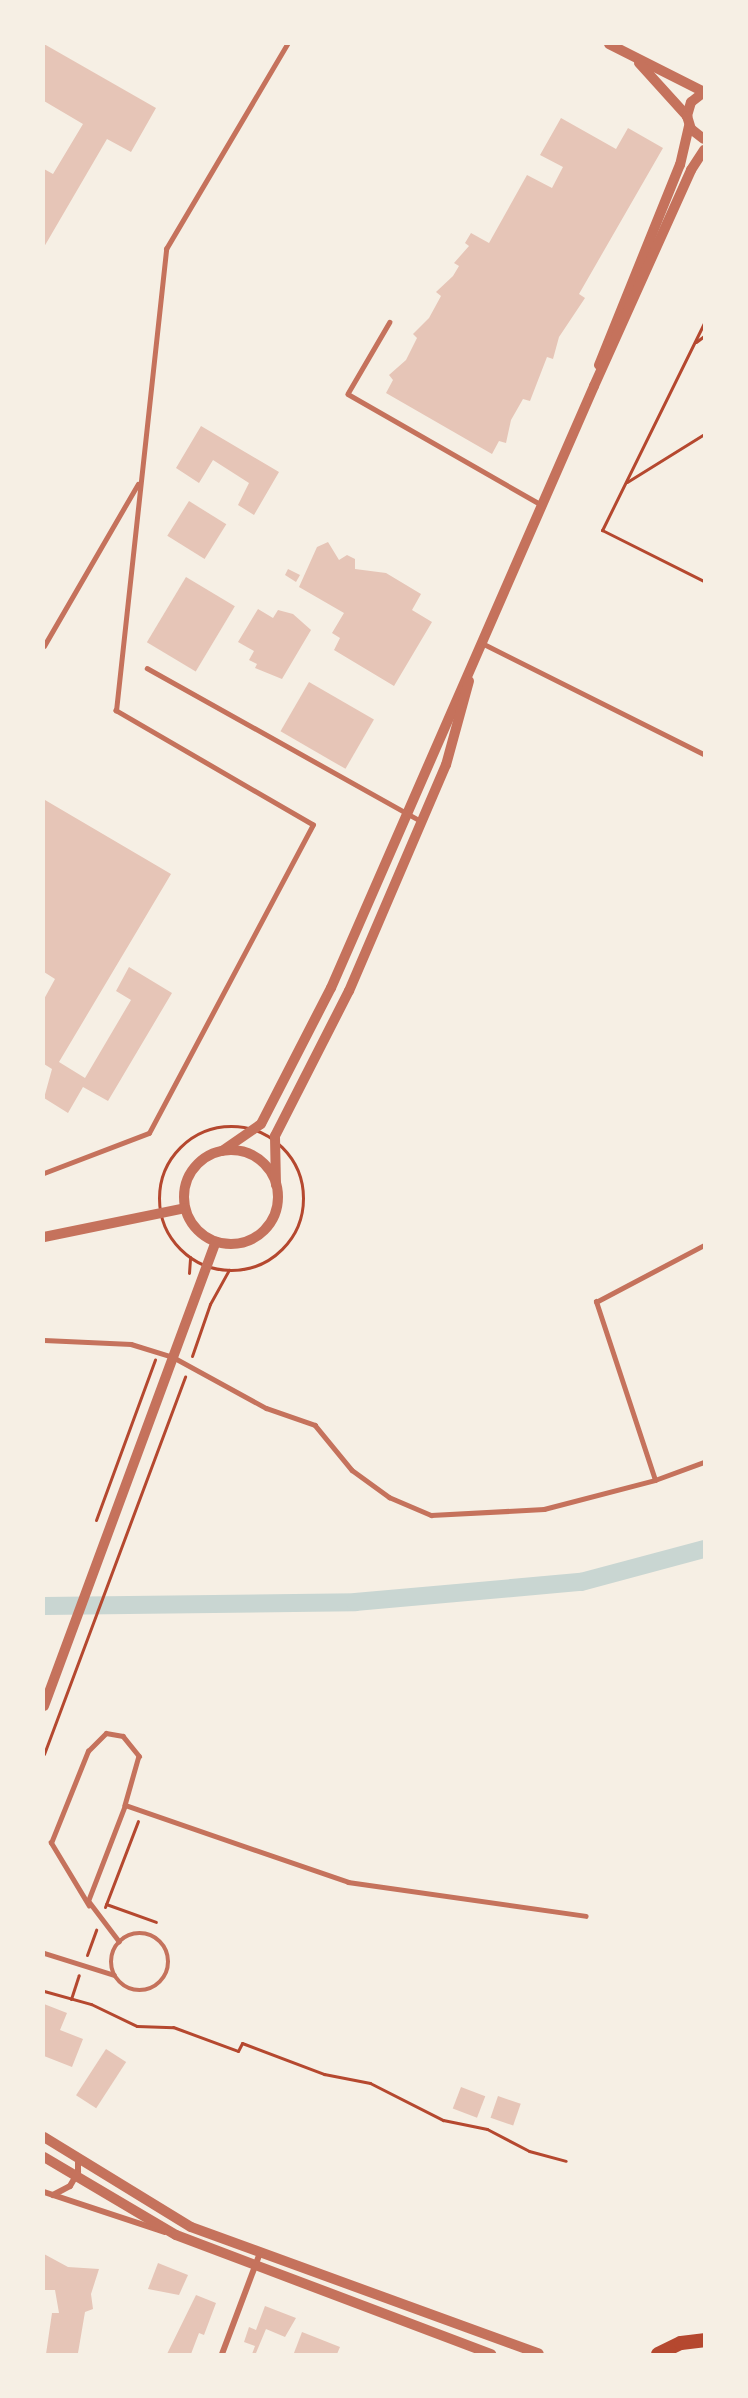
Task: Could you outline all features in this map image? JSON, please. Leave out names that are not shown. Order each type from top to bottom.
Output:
[{"type":"main road","points":[[658,2355],[681,2343],[705,2340]]},
{"type":"street","points":[[594,386],[609,330],[680,165],[691,102],[705,92],[609,44]]},
{"type":"street","points":[[628,54],[662,83],[688,121],[705,139]]},
{"type":"street","points":[[482,643],[452,752],[349,991],[274,1141],[276,1210],[263,1231],[241,1243],[216,1242],[196,1229],[185,1208],[191,1172],[255,1130],[331,988],[594,386],[691,170],[705,150]]},
{"type":"street","points":[[222,1152],[258,1160],[276,1185]]},
{"type":"street","points":[[44,1238],[185,1208]]},
{"type":"street","points":[[44,1706],[216,1242]]},
{"type":"street","points":[[44,2137],[172,2217],[260,2253],[539,2355]]},
{"type":"street","points":[[44,2157],[76,2178],[176,2235]]},
{"type":"street","points":[[52,2195],[65,2191],[76,2178],[77,2158]]},
{"type":"street","points":[[44,2192],[176,2235],[491,2355]]},
{"type":"street","points":[[222,2355],[260,2253]]},
{"type":"lane","points":[[44,1173],[150,1132],[313,825],[116,711],[166,249],[287,44]]},
{"type":"lane","points":[[390,322],[348,394],[542,505]]},
{"type":"lane","points":[[44,646],[140,482]]},
{"type":"lane","points":[[482,643],[705,754]]},
{"type":"lane","points":[[147,668],[422,822]]},
{"type":"lane","points":[[655,1480],[596,1302],[705,1245]]},
{"type":"lane","points":[[44,1341],[120,1343],[173,1357],[266,1408],[315,1425],[352,1470],[389,1497],[431,1515],[544,1509],[655,1480],[705,1462]]},
{"type":"lane","points":[[89,1906],[125,1804],[139,1756],[123,1736],[106,1733],[88,1751],[51,1843],[89,1906],[118,1942]]},
{"type":"lane","points":[[125,1804],[348,1882],[586,1916]]},
{"type":"lane","points":[[44,1953],[114,1975],[126,1987],[143,1991],[159,1984],[169,1964],[165,1947],[152,1935],[134,1933],[118,1942],[111,1957],[114,1975]]},
{"type":"path","points":[[705,323],[602,530],[705,581]]},
{"type":"path","points":[[694,343],[705,336]]},
{"type":"path","points":[[625,484],[705,434]]},
{"type":"path","points":[[214,1128],[255,1130],[274,1141],[299,1177],[299,1221],[272,1257],[229,1270],[207,1266],[174,1242],[160,1213],[163,1174],[186,1142],[214,1128]]},
{"type":"path","points":[[44,1754],[210,1304],[229,1270]]},
{"type":"path","points":[[106,1904],[156,1922]]},
{"type":"path","points":[[44,1991],[91,2004],[137,2026],[173,2027],[238,2051],[242,2043],[324,2074],[370,2083],[443,2120],[487,2129],[529,2151],[566,2161]]},
{"type":"building","points":[[44,44],[156,108],[131,152],[107,139],[44,247],[44,169],[53,174],[83,124],[44,101]]},
{"type":"building","points":[[561,118],[616,149],[628,128],[663,148],[579,294],[585,298],[559,337],[553,359],[547,357],[530,401],[523,399],[511,420],[506,443],[499,441],[492,454],[386,393],[393,380],[389,375],[406,360],[417,338],[413,334],[429,318],[441,296],[436,292],[453,276],[459,266],[454,263],[469,246],[465,243],[471,233],[489,243],[527,175],[552,188],[563,167],[540,155]]},
{"type":"building","points":[[201,426],[279,472],[254,515],[238,505],[249,483],[213,460],[199,483],[176,468]]},
{"type":"building","points":[[189,501],[226,524],[205,559],[167,536]]},
{"type":"building","points":[[328,542],[339,560],[347,555],[355,559],[355,569],[386,573],[421,594],[412,610],[432,622],[394,686],[334,650],[340,638],[332,633],[344,613],[299,587],[317,547]]},
{"type":"building","points":[[288,569],[300,575],[296,582],[285,575]]},
{"type":"building","points":[[186,577],[235,606],[196,672],[147,642]]},
{"type":"building","points":[[258,609],[273,618],[278,610],[293,614],[311,630],[282,679],[255,668],[257,664],[249,660],[254,651],[238,642]]},
{"type":"building","points":[[309,682],[374,720],[345,769],[280,731]]},
{"type":"building","points":[[45,800],[171,874],[59,1062],[85,1078],[131,1000],[116,991],[129,967],[172,993],[108,1101],[83,1087],[68,1113],[44,1098],[52,1069],[44,1064],[44,999],[55,979],[44,972]]},
{"type":"building","points":[[44,2004],[67,2013],[60,2030],[83,2039],[72,2067],[44,2056]]},
{"type":"building","points":[[106,2049],[126,2062],[96,2108],[76,2095]]},
{"type":"building","points":[[461,2087],[485,2096],[477,2118],[453,2108]]},
{"type":"building","points":[[498,2096],[521,2104],[513,2126],[491,2118]]},
{"type":"building","points":[[44,2254],[68,2267],[99,2269],[91,2294],[93,2309],[85,2312],[78,2353],[46,2354],[52,2313],[59,2313],[55,2290],[44,2290]]},
{"type":"building","points":[[158,2263],[188,2275],[179,2295],[148,2289]]},
{"type":"building","points":[[196,2295],[216,2303],[204,2335],[199,2333],[191,2354],[167,2354]]},
{"type":"building","points":[[265,2306],[296,2318],[285,2337],[266,2329],[256,2353],[260,2354],[252,2354],[255,2346],[244,2342],[249,2327],[256,2330]]},
{"type":"building","points":[[302,2332],[340,2347],[337,2354],[294,2353]]},
{"type":"waterway","points":[[44,1606],[355,1602],[581,1582],[704,1549]]}]
